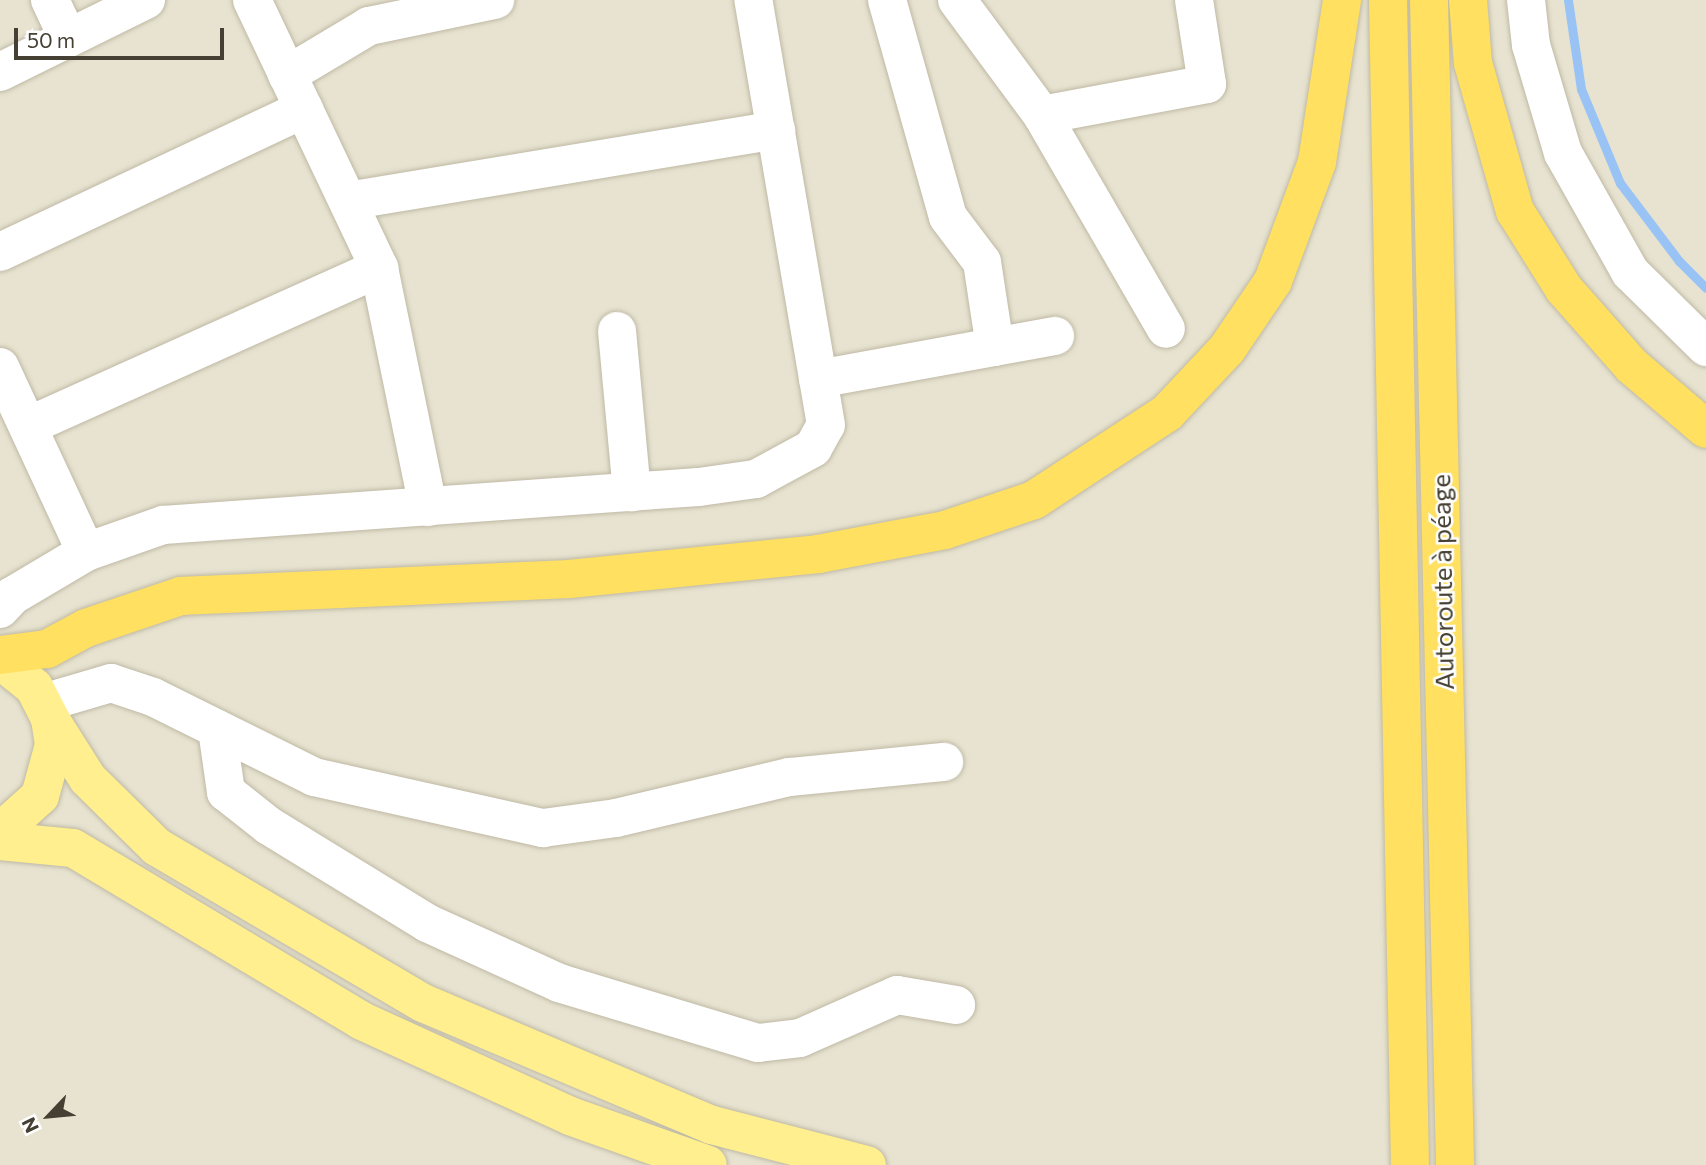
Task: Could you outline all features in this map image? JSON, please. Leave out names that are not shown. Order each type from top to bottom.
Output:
[{"type":"highway","points":[[0,657],[47,649],[86,628],[181,596],[569,579],[818,554],[945,530],[1034,500],[1167,413],[1227,349],[1273,281],[1317,162],[1342,0]]},
{"type":"highway","points":[[1388,0],[1409,1165]]},
{"type":"highway","name":"Autoroute à péage","points":[[1429,0],[1455,1165]]},
{"type":"highway","points":[[1468,0],[1473,63],[1515,211],[1572,299],[1632,366],[1706,429]]},
{"type":"main road","points":[[0,657],[22,674],[88,779],[156,847],[423,1003],[712,1125],[867,1165]]},
{"type":"main road","points":[[0,832],[40,796],[50,772],[46,711]]},
{"type":"main road","points":[[0,841],[74,848],[362,1021],[570,1116],[708,1165]]},
{"type":"street","points":[[50,0],[68,38]]},
{"type":"street","points":[[0,72],[146,0]]},
{"type":"street","points":[[252,0],[379,268],[428,507]]},
{"type":"street","points":[[287,75],[369,26],[430,6],[495,0]]},
{"type":"street","points":[[0,609],[12,596],[86,552],[163,525],[632,492],[756,479],[790,464],[813,448],[826,425],[753,0]]},
{"type":"street","points":[[887,0],[948,217],[982,262],[995,347]]},
{"type":"street","points":[[961,0],[1042,116],[1166,329]]},
{"type":"street","points":[[1042,116],[1207,84],[1194,0]]},
{"type":"street","points":[[1526,0],[1545,98],[1569,165],[1630,272],[1706,347]]},
{"type":"street","points":[[0,253],[304,109]]},
{"type":"street","points":[[348,201],[775,130]]},
{"type":"street","points":[[27,426],[379,268]]},
{"type":"street","points":[[617,331],[632,492]]},
{"type":"street","points":[[818,379],[1055,336]]},
{"type":"street","points":[[0,367],[86,552]]},
{"type":"street","points":[[46,711],[111,683],[153,696],[314,777],[543,828],[616,818],[790,777],[944,762]]},
{"type":"street","points":[[218,729],[226,792],[269,827],[427,923],[559,983],[758,1042],[800,1038],[897,995],[956,1005]]},
{"type":"shaded area","points":[[0,0],[1706,0],[1706,1165],[0,1165]]},
{"type":"waterway","points":[[1568,0],[1581,89],[1620,183],[1679,261],[1706,288]]}]
